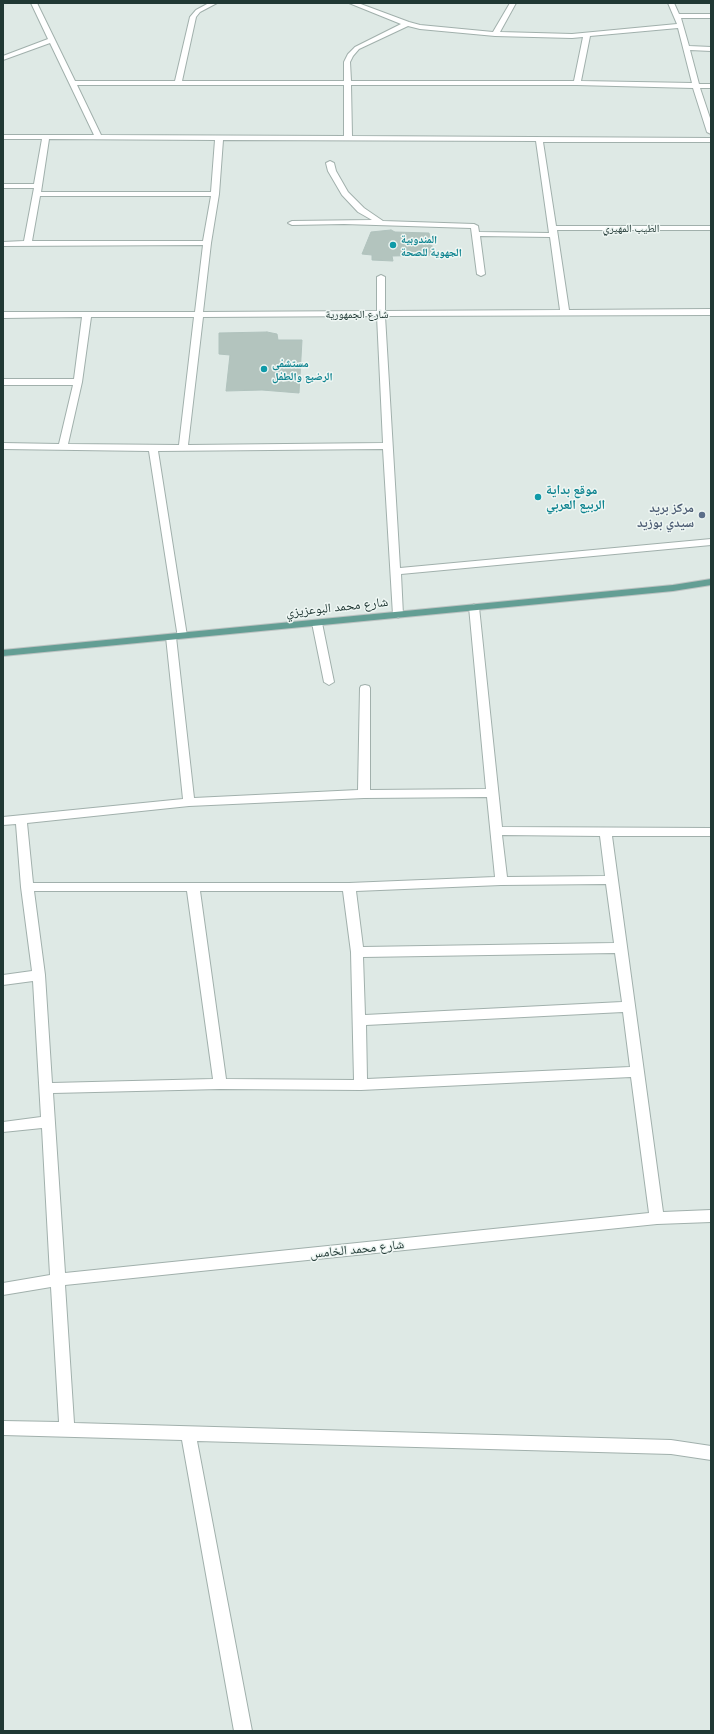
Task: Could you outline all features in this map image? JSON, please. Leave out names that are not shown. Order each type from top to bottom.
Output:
[{"type":"main road","name":"شارع محمد البوعزيزي","points":[[673,588],[711,582]]},
{"type":"main road","name":"شارع محمد البوعزيزي","points":[[3,653],[673,588],[711,586]]},
{"type":"street","points":[[34,3],[99,138]]},
{"type":"street","points":[[178,83],[193,17],[198,11],[214,3]]},
{"type":"street","points":[[352,3],[406,24],[429,28],[495,34],[556,37],[681,26]]},
{"type":"street","points":[[363,7],[375,3]]},
{"type":"street","points":[[495,34],[513,3]]},
{"type":"street","points":[[670,3],[681,26],[696,87],[711,132]]},
{"type":"street","points":[[677,16],[711,16]]},
{"type":"street","points":[[348,138],[347,62],[353,51],[406,24]]},
{"type":"street","points":[[576,83],[587,35]]},
{"type":"street","points":[[3,58],[52,40]]},
{"type":"street","points":[[686,48],[711,49]]},
{"type":"street","points":[[73,83],[576,83],[696,87],[711,86]]},
{"type":"street","points":[[3,137],[711,140]]},
{"type":"street","points":[[28,244],[46,138]]},
{"type":"street","points":[[183,447],[198,314],[215,194],[219,138]]},
{"type":"street","points":[[539,139],[565,313]]},
{"type":"street","points":[[330,163],[332,171],[345,193],[362,210],[381,223]]},
{"type":"street","points":[[3,186],[37,190],[215,194]]},
{"type":"street","points":[[292,223],[381,223],[474,226],[480,274]]},
{"type":"street","name":"الطيب المهيري","points":[[476,234],[711,228]]},
{"type":"street","points":[[3,244],[207,243]]},
{"type":"street","points":[[381,277],[381,314],[398,615]]},
{"type":"street","name":"شارع الجمهورية","points":[[3,315],[711,312]]},
{"type":"street","points":[[63,447],[78,382],[88,315]]},
{"type":"street","points":[[3,382],[78,382]]},
{"type":"street","points":[[3,446],[153,448],[388,446]]},
{"type":"street","points":[[153,448],[182,636]]},
{"type":"street","points":[[396,571],[711,542]]},
{"type":"street","points":[[474,607],[501,881]]},
{"type":"street","points":[[317,623],[330,682]]},
{"type":"street","points":[[171,637],[189,802]]},
{"type":"street","points":[[364,794],[365,688]]},
{"type":"street","points":[[3,821],[189,802],[364,794],[493,793]]},
{"type":"street","points":[[21,819],[27,887],[39,975],[67,1430]]},
{"type":"street","points":[[496,831],[711,832]]},
{"type":"street","points":[[605,831],[657,1218]]},
{"type":"street","points":[[27,887],[349,887],[501,881],[612,880]]},
{"type":"street","points":[[349,887],[356,952],[361,1085]]},
{"type":"street","points":[[193,888],[220,1084]]},
{"type":"street","points":[[356,952],[621,948]]},
{"type":"street","points":[[3,980],[39,975]]},
{"type":"street","points":[[359,1020],[628,1007]]},
{"type":"street","points":[[47,1088],[220,1084],[361,1085],[637,1072]]},
{"type":"street","points":[[3,1127],[49,1122]]},
{"type":"street","name":"شارع محمد الخامس","points":[[3,1289],[58,1280],[657,1218],[711,1216]]},
{"type":"street","points":[[3,1428],[671,1447],[711,1453]]},
{"type":"street","points":[[188,1433],[243,1731]]},
{"type":"building","points":[[391,230],[395,232],[429,233],[434,255],[392,256],[393,261],[372,260],[372,255],[362,254],[371,232]]},
{"type":"building","name":"مستشفى الرضيع والطفل","points":[[267,332],[277,334],[278,340],[302,340],[299,393],[262,390],[226,391],[230,355],[219,354],[219,333]]},
{"type":"place","name":"المندوبية الجهوية للصحة","points":[[393,245]]},
{"type":"place","name":"مستشفى الرضيع والطفل","points":[[264,369]]},
{"type":"place","name":"موقع بداية الربيع العربي","points":[[538,497]]},
{"type":"place","name":"مركز بريد سيدي بوزيد","points":[[702,515]]}]
